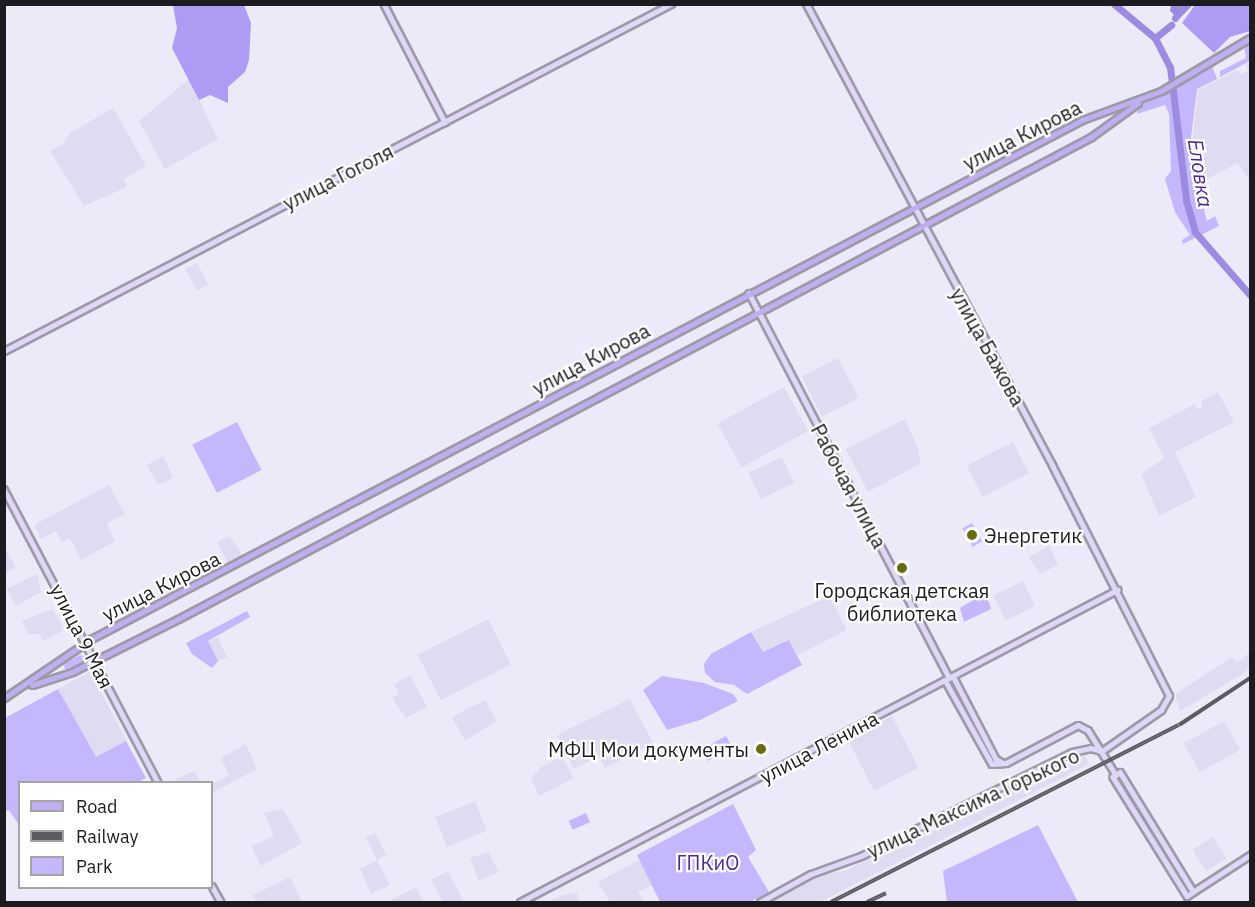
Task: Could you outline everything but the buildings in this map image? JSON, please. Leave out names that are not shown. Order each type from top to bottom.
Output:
[{"type":"main road","name":"улица Кирова","points":[[26,687],[85,642],[1082,120],[1161,91],[1251,38]]},
{"type":"main road","name":"улица Кирова","points":[[4,698],[26,687],[68,674],[95,662],[1091,137],[1144,99]]},
{"type":"main road","points":[[60,662],[59,670],[68,674]]},
{"type":"street","points":[[384,4],[445,122]]},
{"type":"street","name":"улица Гоголя","points":[[4,351],[671,4]]},
{"type":"street","name":"улица Бажова","points":[[806,4],[1117,590],[1168,691]]},
{"type":"street","name":"Рабочая улица","points":[[749,293],[949,678],[989,761],[995,764]]},
{"type":"street","name":"улица 9 Мая","points":[[4,489],[157,781]]},
{"type":"street","name":"улица Ленина","points":[[520,903],[1117,590]]},
{"type":"street","name":"Рабочая улица","points":[[949,678],[996,759],[1006,763]]},
{"type":"street","name":"улица Максима Горького","points":[[1102,751],[1161,710],[1168,702],[1168,691]]},
{"type":"street","name":"улица Максима Горького","points":[[995,764],[1006,763],[1074,726],[1088,730],[1102,751]]},
{"type":"street","name":"улица Максима Горького","points":[[760,903],[811,874],[861,856],[1072,752],[1091,748],[1102,751]]},
{"type":"street","points":[[1102,751],[1187,896],[1251,855]]},
{"type":"street","points":[[1116,775],[1193,892]]},
{"type":"street","points":[[213,888],[220,903]]},
{"type":"shaded area","points":[[173,5],[244,5],[251,23],[249,60],[245,72],[228,87],[228,103],[210,95],[199,100],[172,48],[177,28]]},
{"type":"shaded area","points":[[1171,5],[1191,5],[1191,7],[1179,19],[1170,11]]},
{"type":"shaded area","points":[[1195,5],[1250,5],[1250,31],[1230,37],[1214,53],[1182,23]]},
{"type":"shaded area","points":[[1250,63],[1250,182],[1238,163],[1197,184],[1191,151],[1198,90],[1237,70],[1241,74],[1248,71],[1246,65]]},
{"type":"shaded area","points":[[189,79],[218,139],[165,169],[139,121]]},
{"type":"shaded area","points":[[113,108],[146,166],[124,179],[127,187],[84,206],[50,151],[64,143],[70,133]]},
{"type":"shaded area","points":[[197,263],[208,284],[197,290],[186,269]]},
{"type":"shaded area","points":[[838,358],[858,398],[822,417],[801,377]]},
{"type":"shaded area","points":[[784,387],[808,431],[742,468],[718,424]]},
{"type":"shaded area","points":[[1218,392],[1234,422],[1175,452],[1196,497],[1159,516],[1141,474],[1164,458],[1149,428],[1195,404],[1197,409],[1201,408],[1202,401]]},
{"type":"shaded area","points":[[905,419],[919,451],[920,464],[868,492],[846,449]]},
{"type":"shaded area","points":[[1013,442],[1029,473],[983,497],[967,466]]},
{"type":"shaded area","points":[[163,456],[173,478],[158,485],[147,465]]},
{"type":"shaded area","points":[[782,457],[794,483],[761,499],[748,473]]},
{"type":"shaded area","points":[[109,485],[125,514],[107,523],[115,541],[81,560],[70,538],[62,542],[56,531],[41,539],[34,525]]},
{"type":"shaded area","points":[[230,536],[242,555],[228,563],[217,542]]},
{"type":"shaded area","points":[[4,546],[16,567],[5,573],[4,573]]},
{"type":"shaded area","points":[[1049,546],[1058,565],[1040,574],[1029,557]]},
{"type":"shaded area","points":[[37,574],[41,592],[16,606],[7,589]]},
{"type":"shaded area","points":[[1023,581],[1035,606],[1006,621],[993,595]]},
{"type":"shaded area","points":[[829,596],[847,630],[798,655],[789,640],[763,652],[751,632]]},
{"type":"shaded area","points":[[53,609],[64,630],[43,641],[39,633],[28,635],[22,621]]},
{"type":"shaded area","points":[[488,619],[511,664],[441,700],[418,655]]},
{"type":"shaded area","points":[[218,637],[227,657],[217,662],[208,641]]},
{"type":"shaded area","points":[[1250,652],[1250,666],[1244,673],[1180,711],[1175,694],[1232,657],[1237,663]]},
{"type":"shaded area","points":[[90,672],[127,741],[95,758],[58,689]]},
{"type":"shaded area","points":[[410,675],[427,707],[406,718],[392,698],[399,694],[394,684]]},
{"type":"shaded area","points":[[630,699],[653,743],[605,768],[599,756],[574,769],[558,738],[559,734]]},
{"type":"shaded area","points":[[485,700],[496,721],[465,741],[452,717]]},
{"type":"shaded area","points":[[892,716],[918,768],[874,790],[847,739]]},
{"type":"shaded area","points":[[1224,721],[1240,750],[1200,772],[1184,743]]},
{"type":"shaded area","points":[[246,744],[257,769],[213,792],[213,783],[229,775],[221,758]]},
{"type":"shaded area","points":[[1084,754],[1089,764],[820,902],[769,902],[815,876],[845,871]]},
{"type":"shaded area","points":[[561,756],[574,778],[539,796],[531,779],[540,768]]},
{"type":"shaded area","points":[[195,771],[200,781],[173,781]]},
{"type":"shaded area","points":[[475,801],[487,831],[447,847],[435,817]]},
{"type":"shaded area","points":[[283,809],[302,843],[261,866],[251,846],[274,836],[264,813]]},
{"type":"shaded area","points":[[375,832],[386,855],[377,860],[366,838]]},
{"type":"shaded area","points":[[1213,837],[1226,858],[1206,871],[1193,850]]},
{"type":"shaded area","points":[[488,852],[499,872],[479,881],[470,858]]},
{"type":"shaded area","points":[[377,860],[390,885],[371,894],[360,869]]},
{"type":"shaded area","points":[[639,860],[652,885],[638,892],[644,902],[610,902],[598,882]]},
{"type":"shaded area","points":[[448,871],[464,902],[443,902],[431,880]]},
{"type":"shaded area","points":[[290,877],[302,902],[257,902],[253,895]]},
{"type":"shaded area","points":[[416,887],[424,902],[387,902]]},
{"type":"shaded area","points":[[576,892],[581,902],[548,902],[560,896]]},
{"type":"green space","points":[[1250,42],[1250,61],[1220,77],[1220,71],[1246,58],[1244,46]]},
{"type":"green space","points":[[1212,66],[1217,79],[1197,89],[1189,154],[1207,221],[1215,216],[1219,226],[1183,244],[1182,240],[1190,235],[1175,212],[1165,179],[1171,171],[1169,114],[1165,105],[1137,114],[1138,106]]},
{"type":"green space","points":[[237,422],[262,470],[217,493],[192,445]]},
{"type":"green space","name":"Энергетик","points":[[972,523],[982,541],[973,547],[962,528]]},
{"type":"green space","points":[[983,594],[987,596],[991,609],[964,622],[960,608]]},
{"type":"green space","points":[[247,611],[250,617],[208,641],[218,661],[212,668],[192,654],[186,643]]},
{"type":"green space","points":[[751,632],[763,652],[789,640],[802,665],[747,694],[734,685],[715,682],[705,673],[704,664],[711,654]]},
{"type":"green space","points":[[80,655],[86,657],[84,662],[65,670],[64,664]]},
{"type":"green space","points":[[662,676],[704,683],[733,694],[738,701],[700,720],[667,730],[643,690]]},
{"type":"green space","points":[[58,689],[96,757],[126,741],[146,778],[140,781],[18,781],[18,824],[9,810],[5,811],[5,718]]},
{"type":"green space","points":[[726,736],[732,747],[708,761],[702,750]]},
{"type":"green space","name":"ГПКиО","points":[[733,804],[756,850],[748,857],[769,892],[750,902],[660,902],[637,855]]},
{"type":"green space","points":[[586,813],[590,822],[573,830],[569,821]]},
{"type":"green space","points":[[1038,825],[1078,902],[947,902],[943,871]]},
{"type":"waterway","name":"Еловка","points":[[1114,4],[1155,38],[1170,67],[1186,200],[1195,232],[1250,295]]},
{"type":"waterway","name":"Еловка","points":[[1155,38],[1171,25]]},
{"type":"railway","points":[[831,902],[1179,725],[1250,678]]},
{"type":"railway","points":[[867,902],[886,893]]},
{"type":"place","name":"Энергетик","points":[[972,535]]},
{"type":"place","name":"Городская детская библиотека","points":[[902,568]]},
{"type":"place","name":"МФЦ Мои документы","points":[[761,749]]}]
